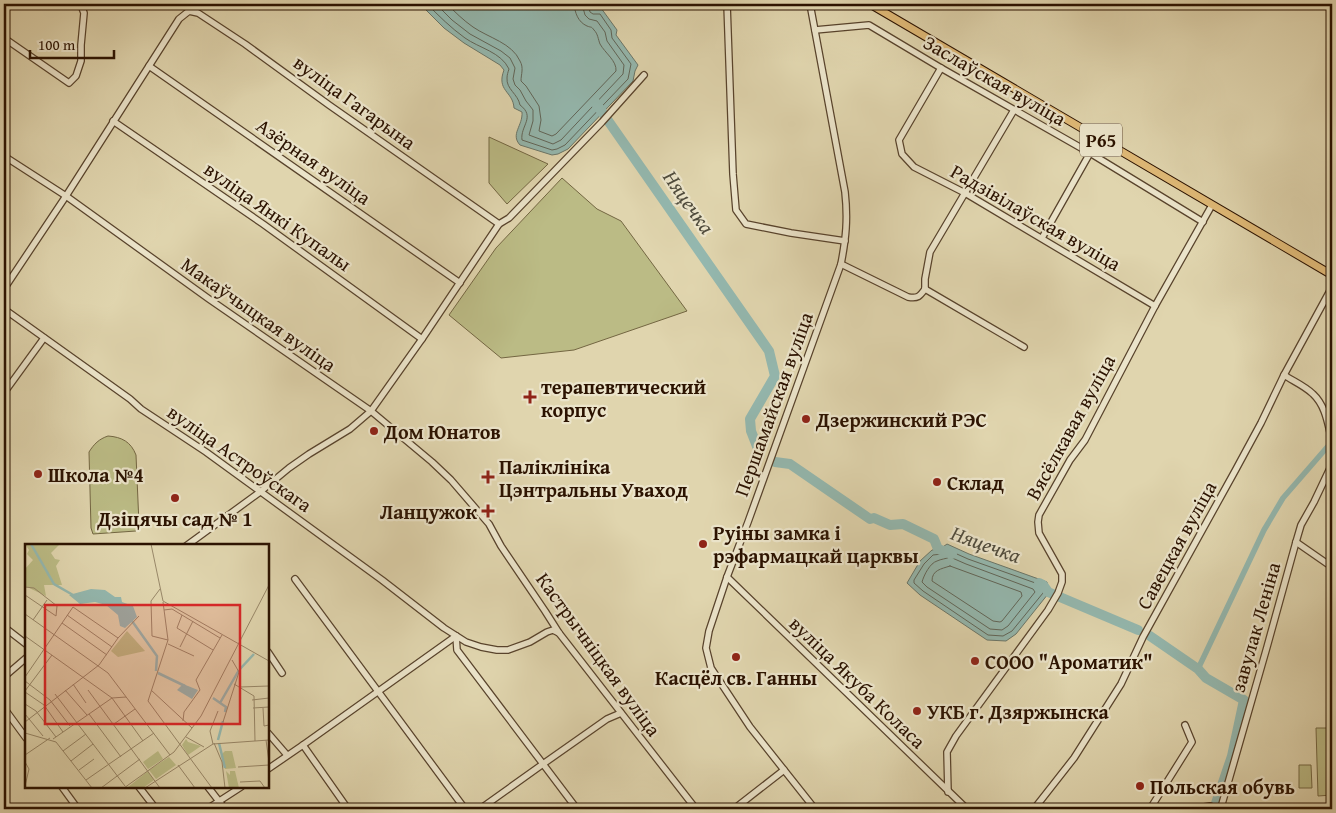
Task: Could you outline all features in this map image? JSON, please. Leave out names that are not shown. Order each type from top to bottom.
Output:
[{"type":"main road","name":"Р65","points":[[870,4],[1332,275]]},
{"type":"street","points":[[4,38],[69,83],[76,76],[81,61],[84,13],[81,5],[78,4]]},
{"type":"street","points":[[727,4],[736,210],[746,224],[846,241]]},
{"type":"street","name":"Першамайская вуліца","points":[[810,4],[845,192],[847,209],[846,241],[841,264],[727,577],[709,631],[706,648],[711,668],[750,727],[815,809]]},
{"type":"street","name":"вуліца Гагарына","points":[[149,66],[179,19],[190,11],[198,13],[245,44],[499,224]]},
{"type":"street","name":"Заслаўская вуліца","points":[[815,30],[869,25],[1090,153],[1203,222]]},
{"type":"street","points":[[4,289],[149,66]]},
{"type":"street","name":"Азёрная вуліца","points":[[149,66],[460,283]]},
{"type":"street","name":"Радзівілаўская вуліца","points":[[941,68],[899,140],[902,154],[914,167],[965,193],[1155,306]]},
{"type":"street","points":[[196,543],[302,459],[350,429],[371,412],[499,224],[509,218],[610,114],[644,75]]},
{"type":"street","points":[[926,289],[925,279],[930,252],[1014,110]]},
{"type":"street","name":"вуліца Янкі Купалы","points":[[113,122],[263,224],[422,339]]},
{"type":"street","points":[[1042,238],[1090,153]]},
{"type":"street","name":"Макаўчыцкая вуліца","points":[[4,156],[66,196],[371,412],[432,462],[482,515]]},
{"type":"street","name":"Вясёлкавая вуліца","points":[[948,792],[948,752],[956,736],[1048,610],[1062,582],[1062,574],[1039,533],[1039,515],[1070,460],[1085,440],[1155,306],[1212,205]]},
{"type":"street","points":[[841,264],[908,298],[918,297],[926,289]]},
{"type":"street","name":"Савецкая вуліца","points":[[1034,809],[1074,758],[1121,684],[1148,629],[1257,431],[1284,375],[1332,287]]},
{"type":"street","points":[[926,289],[1024,347]]},
{"type":"street","name":"вуліца Астроўскага","points":[[4,309],[130,399],[141,409],[206,452],[466,642],[481,647],[508,650],[530,642],[547,632],[553,630],[559,633]]},
{"type":"street","points":[[4,393],[44,338]]},
{"type":"street","points":[[1284,375],[1314,395],[1326,418],[1332,441]]},
{"type":"street","name":"завулак Леніна","points":[[1222,804],[1296,542],[1302,525],[1332,464]]},
{"type":"street","name":"Кастрычніцкая вуліца","points":[[482,515],[489,524],[500,546],[546,611],[559,633],[696,809]]},
{"type":"street","points":[[1296,542],[1332,567]]},
{"type":"street","points":[[1325,561],[1332,562]]},
{"type":"street","name":"вуліца Якуба Коласа","points":[[727,577],[967,809]]},
{"type":"street","points":[[295,579],[464,809]]},
{"type":"street","points":[[4,627],[25,643]]},
{"type":"street","points":[[269,768],[456,636]]},
{"type":"street","points":[[456,636],[457,650],[577,809]]},
{"type":"street","points":[[269,654],[282,673]]},
{"type":"street","points":[[4,676],[25,659]]},
{"type":"street","points":[[4,708],[25,737]]},
{"type":"street","points":[[480,809],[607,719],[621,713]]},
{"type":"street","points":[[1150,809],[1192,742],[1186,725]]},
{"type":"street","points":[[269,734],[287,756]]},
{"type":"street","points":[[303,745],[348,809]]},
{"type":"street","points":[[734,809],[784,770]]},
{"type":"street","points":[[63,788],[78,809]]},
{"type":"street","points":[[140,788],[156,809]]},
{"type":"street","points":[[209,788],[225,809]]},
{"type":"street","points":[[207,809],[239,788]]},
{"type":"street","points":[[1192,809],[1210,806]]},
{"type":"green space","points":[[489,137],[548,164],[507,204],[489,183]]},
{"type":"green space","points":[[562,178],[597,209],[621,221],[687,311],[574,350],[501,358],[449,315],[496,248]]},
{"type":"green space","points":[[108,436],[125,441],[136,455],[139,524],[136,531],[93,534],[91,528],[89,452],[97,442]]},
{"type":"green space","points":[[1316,728],[1332,728],[1332,795],[1318,796]]},
{"type":"green space","points":[[1299,765],[1311,765],[1312,788],[1299,788]]},
{"type":"water","points":[[420,4],[593,5],[594,9],[601,8],[617,30],[616,35],[638,65],[633,81],[568,149],[552,155],[520,145],[516,137],[522,112],[514,108],[511,98],[503,87],[502,77],[504,70],[500,65],[444,28]]},
{"type":"water","points":[[947,544],[969,554],[1047,582],[1048,594],[1016,634],[1006,641],[987,640],[920,595],[907,583],[920,561],[932,550],[940,549]]},
{"type":"waterway","name":"Няцечка","points":[[595,102],[769,351],[775,376],[750,419],[751,431],[760,454]]},
{"type":"waterway","points":[[1198,669],[1264,530],[1283,498],[1329,445]]},
{"type":"waterway","name":"Няцечка","points":[[775,462],[790,464],[870,519],[874,518],[890,525],[903,524],[934,539],[938,549],[952,554]]},
{"type":"waterway","name":"Няцечка","points":[[1039,583],[1048,592],[1138,630]]},
{"type":"waterway","name":"Няцечка","points":[[1150,636],[1198,669],[1206,678],[1244,700],[1232,756],[1214,809]]},
{"type":"place","name":"терапевтический корпус","points":[[530,397]]},
{"type":"place","name":"Дзержинский РЭС","points":[[806,419]]},
{"type":"place","name":"Дом Юнатов","points":[[374,431]]},
{"type":"place","name":"Школа №4","points":[[38,474]]},
{"type":"place","name":"Паліклініка Цэнтральны Уваход","points":[[488,477]]},
{"type":"place","name":"Склад","points":[[937,482]]},
{"type":"place","name":"Дзіцячы сад № 1","points":[[175,498]]},
{"type":"place","name":"Ланцужок","points":[[488,511]]},
{"type":"place","name":"Руіны замка і рэфармацкай царквы","points":[[703,544]]},
{"type":"place","name":"Касцёл св. Ганны","points":[[736,657]]},
{"type":"place","name":"СООО \"Ароматик\"","points":[[975,661]]},
{"type":"place","name":"УКБ г. Дзяржынска","points":[[917,711]]},
{"type":"place","name":"Польская обувь","points":[[1140,786]]}]
